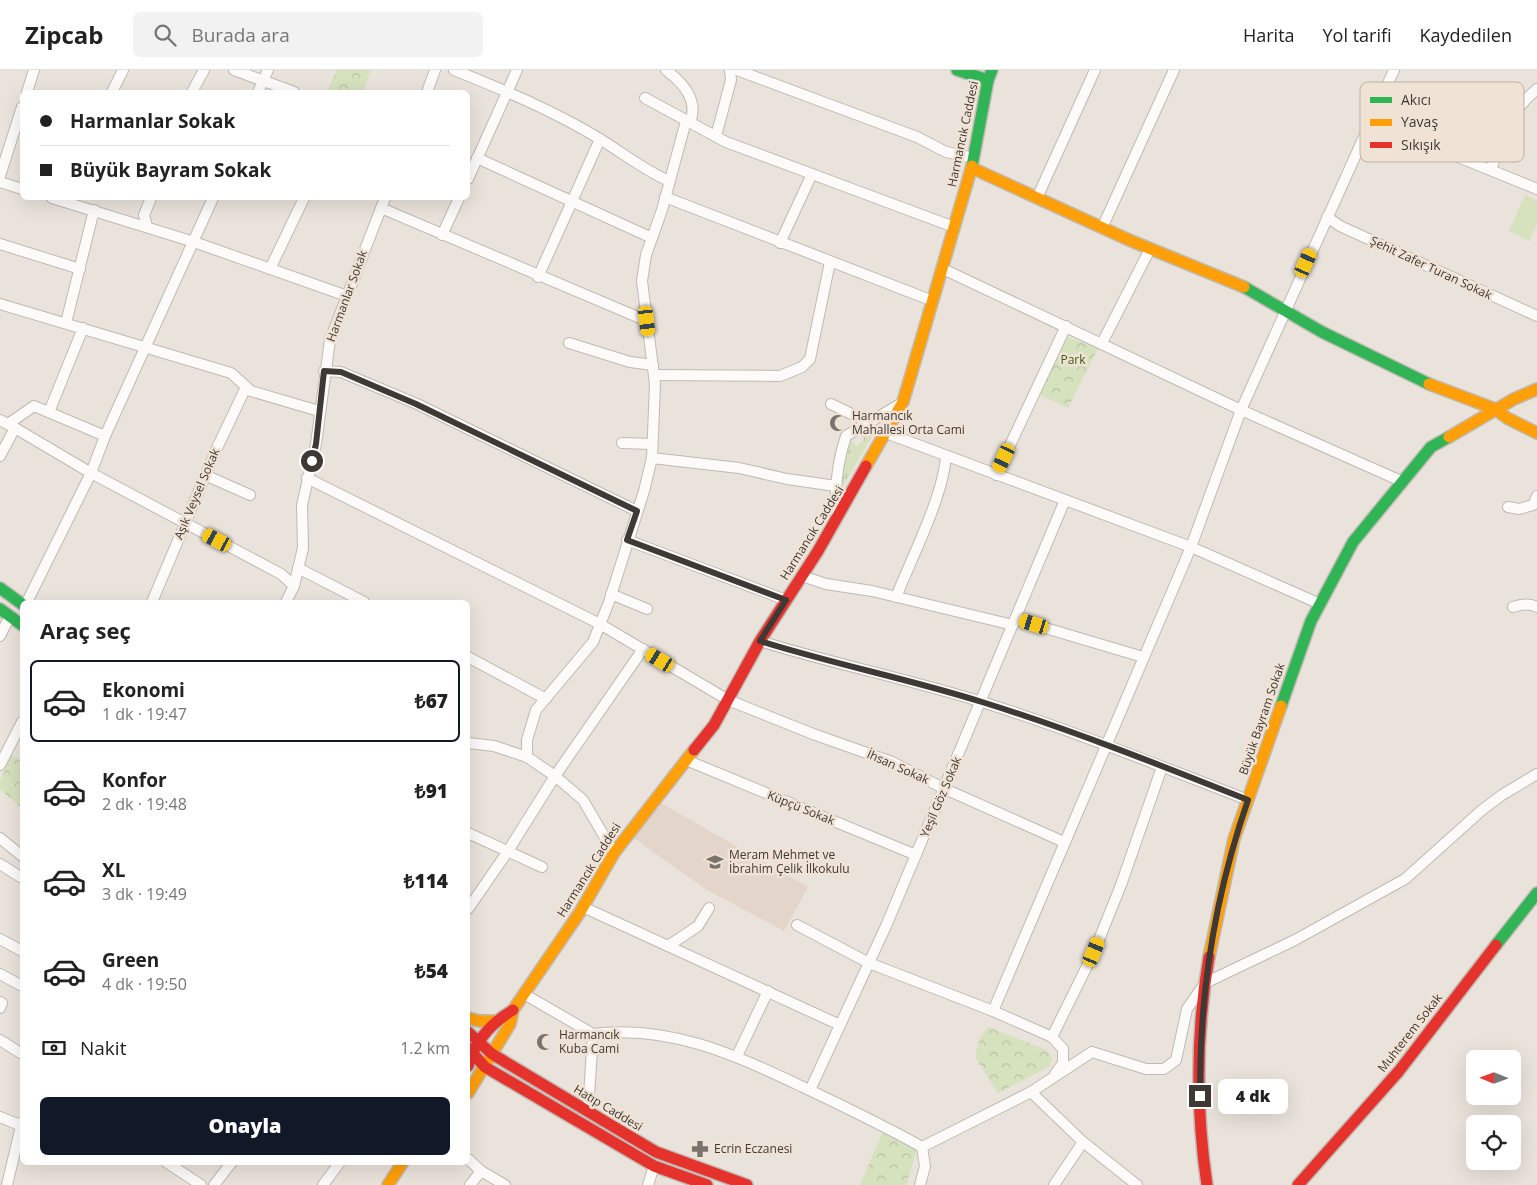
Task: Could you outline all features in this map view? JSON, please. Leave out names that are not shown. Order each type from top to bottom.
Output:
[{"type":"street","points":[[28,90],[34,70]]},
{"type":"street","points":[[113,90],[123,70]]},
{"type":"street","points":[[193,90],[204,70]]},
{"type":"street","points":[[234,70],[288,90]]},
{"type":"street","points":[[259,90],[268,70]]},
{"type":"street","points":[[427,90],[435,70]]},
{"type":"street","points":[[454,70],[506,91],[600,140],[645,170],[669,181]]},
{"type":"street","points":[[470,174],[517,70]]},
{"type":"street","points":[[528,757],[527,740],[536,710],[593,642],[611,594],[652,458],[653,370],[642,281],[646,255],[688,122],[693,114],[692,103],[684,84],[666,70]]},
{"type":"street","points":[[716,136],[731,80],[730,70]]},
{"type":"street","points":[[737,70],[917,137],[973,163],[1037,198],[1102,228],[1249,289],[1286,309],[1322,332],[1439,389],[1495,409],[1507,418],[1537,433]]},
{"type":"street","points":[[957,70],[990,75]]},
{"type":"street","points":[[1037,198],[1096,70]]},
{"type":"street","points":[[1102,228],[1174,70]]},
{"type":"street","points":[[1388,82],[1394,70]]},
{"type":"street","name":"Harmancık Caddesi","points":[[513,1010],[583,907],[614,853],[714,725],[760,641],[837,519],[903,402],[973,163],[990,75]]},
{"type":"street","points":[[1524,100],[1537,89]]},
{"type":"street","points":[[644,98],[716,136],[954,227]]},
{"type":"street","points":[[0,176],[20,114]]},
{"type":"street","points":[[538,277],[600,140]]},
{"type":"street","points":[[993,1011],[1191,547],[1240,410],[1360,143]]},
{"type":"street","points":[[477,158],[652,238]]},
{"type":"street","points":[[1473,162],[1537,189]]},
{"type":"street","points":[[1491,169],[1493,162]]},
{"type":"street","points":[[780,242],[812,174]]},
{"type":"street","points":[[0,182],[20,188]]},
{"type":"street","points":[[665,198],[933,301]]},
{"type":"street","points":[[64,200],[194,242],[347,296]]},
{"type":"street","points":[[147,227],[144,215],[150,200]]},
{"type":"street","points":[[28,600],[91,474],[105,436],[212,200]]},
{"type":"street","points":[[270,269],[303,200]]},
{"type":"street","name":"Harmanlar Sokak","points":[[287,600],[294,586],[304,548],[302,505],[316,444],[324,371],[330,340],[384,200]]},
{"type":"street","points":[[442,235],[458,200]]},
{"type":"street","points":[[381,208],[538,277],[647,321]]},
{"type":"street","points":[[66,323],[94,210]]},
{"type":"street","name":"Şehit Zafer Turan Sokak","points":[[1327,217],[1340,226],[1537,316]]},
{"type":"street","points":[[0,244],[80,269]]},
{"type":"street","points":[[1102,343],[1150,249]]},
{"type":"street","points":[[569,343],[653,370],[761,377],[780,376],[802,367],[810,359],[830,262]]},
{"type":"street","points":[[942,269],[1102,343],[1240,410],[1401,481]]},
{"type":"street","points":[[0,304],[231,373],[251,391],[319,411]]},
{"type":"street","points":[[996,474],[1066,326]]},
{"type":"street","points":[[49,412],[83,328]]},
{"type":"street","points":[[324,371],[341,372],[416,404],[637,511]]},
{"type":"street","name":"Aşık Veysel Sokak","points":[[153,600],[205,475],[246,387]]},
{"type":"street","name":"Büyük Bayram Sokak","points":[[1207,1185],[1200,1125],[1200,1037],[1205,983],[1234,840],[1311,621],[1353,542],[1401,481],[1432,447],[1495,409],[1537,389]]},
{"type":"street","points":[[837,519],[835,501],[839,458],[846,436],[903,402]]},
{"type":"street","points":[[831,404],[868,422]]},
{"type":"street","points":[[0,456],[8,424],[34,406],[105,436]]},
{"type":"street","points":[[8,424],[91,474],[280,574],[294,586]]},
{"type":"street","points":[[886,433],[1191,547],[1320,604]]},
{"type":"street","points":[[622,443],[652,444]]},
{"type":"street","points":[[896,597],[936,498],[945,472],[946,456]]},
{"type":"street","points":[[652,458],[739,468],[787,479],[836,486]]},
{"type":"street","points":[[205,475],[250,495]]},
{"type":"street","name":"İhsan Sokak","points":[[307,478],[600,624],[728,700],[892,762],[945,789],[1064,842]]},
{"type":"street","points":[[1508,507],[1519,509],[1533,505],[1537,496]]},
{"type":"street","name":"Yeşil Göz Sokak","points":[[810,1090],[869,963],[945,789],[1065,500]]},
{"type":"street","points":[[627,540],[786,600]]},
{"type":"street","points":[[298,568],[360,600]]},
{"type":"street","points":[[802,576],[826,584],[1014,622],[1143,657]]},
{"type":"street","points":[[0,588],[20,603]]},
{"type":"street","points":[[611,594],[647,609]]},
{"type":"street","points":[[1513,608],[1525,604],[1537,607]]},
{"type":"street","points":[[0,609],[20,624]]},
{"type":"street","points":[[0,636],[10,616]]},
{"type":"street","points":[[760,641],[982,702],[1105,745],[1248,800]]},
{"type":"street","points":[[470,906],[508,851],[555,776],[643,649]]},
{"type":"street","points":[[470,658],[546,699]]},
{"type":"street","points":[[0,765],[20,726]]},
{"type":"street","points":[[470,742],[494,746],[528,757],[555,776],[583,800],[614,853]]},
{"type":"street","name":"Küpçü Sokak","points":[[686,760],[916,855]]},
{"type":"street","points":[[1052,1038],[1094,952],[1118,894],[1162,767]]},
{"type":"street","points":[[922,1147],[1031,1092],[1092,1052],[1146,1069],[1164,1069],[1176,1060],[1187,1009],[1205,983],[1304,935],[1404,879],[1489,805],[1537,774]]},
{"type":"street","points":[[470,834],[542,867]]},
{"type":"street","points":[[0,838],[20,854]]},
{"type":"street","points":[[0,864],[20,877]]},
{"type":"street","name":"Muhterem Sokak","points":[[1298,1185],[1399,1071],[1537,893]]},
{"type":"street","points":[[583,907],[840,1025]]},
{"type":"street","points":[[668,946],[698,926],[709,908]]},
{"type":"street","points":[[797,925],[869,963],[993,1011],[1052,1038],[1063,1048],[1063,1063],[1051,1079]]},
{"type":"street","points":[[0,939],[20,951]]},
{"type":"street","points":[[0,974],[20,985]]},
{"type":"street","points":[[737,1056],[768,991]]},
{"type":"street","points":[[524,994],[593,1034],[634,1033],[686,1039],[737,1056],[886,1127],[922,1147]]},
{"type":"street","points":[[0,1002],[2,1004],[0,1008]]},
{"type":"street","points":[[472,1048],[498,1021],[513,1010]]},
{"type":"street","points":[[470,1090],[510,1024],[513,1010]]},
{"type":"street","points":[[470,1019],[479,1021],[498,1021]]},
{"type":"street","points":[[588,1111],[593,1034]]},
{"type":"street","points":[[0,1040],[20,1053]]},
{"type":"street","name":"Hatıp Caddesi","points":[[472,1048],[492,1054],[656,1152],[747,1185]]},
{"type":"street","name":"Hatıp Caddesi","points":[[472,1048],[485,1067],[654,1166],[707,1185]]},
{"type":"street","points":[[1031,1092],[1083,1142],[1137,1185]]},
{"type":"street","points":[[0,1117],[20,1123]]},
{"type":"street","points":[[7,1185],[20,1132]]},
{"type":"street","points":[[1054,1185],[1083,1142]]},
{"type":"street","points":[[920,1185],[925,1166],[922,1147]]},
{"type":"street","points":[[470,1161],[481,1171],[505,1185]]},
{"type":"street","points":[[171,1165],[201,1185]]},
{"type":"street","points":[[214,1185],[230,1165]]},
{"type":"street","points":[[323,1185],[338,1165]]},
{"type":"street","points":[[388,1185],[402,1165]]},
{"type":"street","points":[[648,1185],[654,1166]]},
{"type":"street","points":[[470,1185],[481,1171]]},
{"type":"shaded area","name":"Meram Mehmet ve İbrahim Çelik İlkokulu","points":[[659,802],[808,887],[784,931],[707,890],[632,837]]},
{"type":"green space","points":[[337,70],[371,70],[364,90],[328,90]]},
{"type":"green space","points":[[1525,195],[1537,201],[1537,224],[1529,241],[1509,231]]},
{"type":"green space","name":"Park","points":[[1064,335],[1098,349],[1068,408],[1038,394]]},
{"type":"green space","points":[[877,425],[840,491],[844,450],[850,440],[857,446],[864,440],[859,433]]},
{"type":"green space","points":[[11,756],[16,757],[20,761],[20,807],[0,789],[0,781]]},
{"type":"green space","points":[[988,1027],[1047,1050],[1052,1057],[1050,1066],[998,1093],[975,1057],[980,1037]]},
{"type":"green space","points":[[882,1133],[916,1147],[916,1153],[906,1185],[860,1185]]},
{"type":"traffic: fast","points":[[957,70],[988,80]]},
{"type":"traffic: fast","points":[[972,166],[988,80],[992,70]]},
{"type":"traffic: fast","points":[[1244,287],[1322,332],[1429,384]]},
{"type":"traffic: fast","points":[[1281,706],[1311,621],[1353,542],[1431,447],[1449,437]]},
{"type":"traffic: fast","points":[[0,588],[20,603]]},
{"type":"traffic: fast","points":[[0,609],[20,624]]},
{"type":"traffic: fast","points":[[1496,945],[1537,893]]},
{"type":"traffic: slow","points":[[866,466],[903,402],[972,166]]},
{"type":"traffic: slow","points":[[972,168],[1129,240],[1244,287]]},
{"type":"traffic: slow","points":[[1429,384],[1495,409],[1507,418],[1537,433]]},
{"type":"traffic: slow","points":[[1449,437],[1514,399],[1537,389]]},
{"type":"traffic: slow","points":[[1209,957],[1234,839],[1281,706]]},
{"type":"traffic: slow","points":[[470,1090],[510,1024],[513,1010],[580,912],[614,853],[694,750]]},
{"type":"traffic: slow","points":[[470,1019],[479,1021],[498,1021]]},
{"type":"traffic: slow","points":[[388,1185],[401,1165]]},
{"type":"traffic: jam","points":[[694,750],[714,725],[760,641],[818,551],[866,466]]},
{"type":"traffic: jam","points":[[1298,1185],[1399,1071],[1496,945]]},
{"type":"traffic: jam","points":[[1207,1185],[1203,1157],[1199,1071],[1202,1014],[1209,957]]},
{"type":"traffic: jam","points":[[470,1060],[480,1041],[491,1027],[513,1010]]},
{"type":"traffic: jam","points":[[470,1034],[492,1054],[656,1152],[747,1185]]},
{"type":"traffic: jam","points":[[470,1050],[485,1067],[654,1166],[707,1185]]},
{"type":"place","name":"Harmancık Mahallesi Orta Cami","points":[[838,423]]},
{"type":"place","name":"Meram Mehmet ve İbrahim Çelik İlkokulu","points":[[715,862]]},
{"type":"place","name":"Harmancık Kuba Cami","points":[[545,1042]]},
{"type":"place","name":"Ecrin Eczanesi","points":[[700,1149]]},
{"type":"route","points":[[312,461],[316,444],[324,371],[341,372],[481,434],[587,488],[637,511],[627,540],[786,600],[760,641],[982,702],[1105,745],[1248,800],[1234,840],[1217,914],[1205,983],[1200,1037],[1200,1096]]}]
